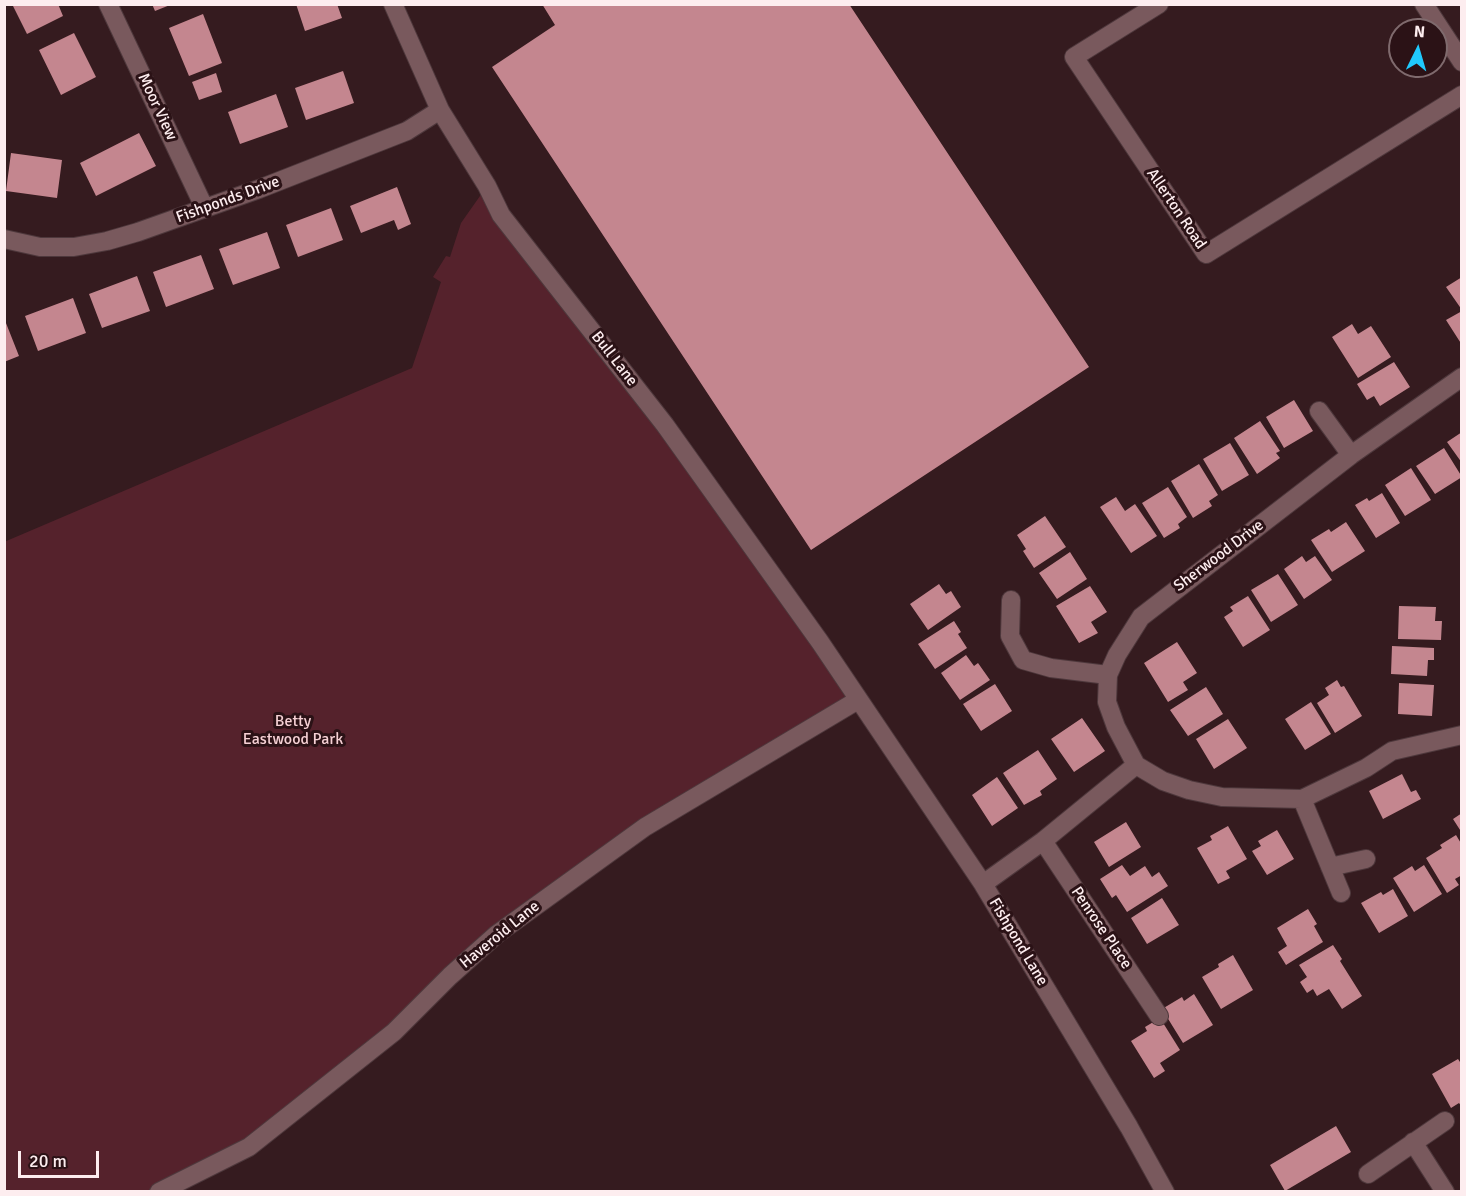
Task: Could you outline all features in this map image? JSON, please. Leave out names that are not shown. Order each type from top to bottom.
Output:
[{"type":"street","name":"Moor View","points":[[108,4],[205,209]]},
{"type":"street","name":"Bull Lane","points":[[393,4],[441,110],[487,186],[501,215],[665,425],[820,642],[858,700]]},
{"type":"street","name":"Allerton Road","points":[[1159,4],[1074,57],[1206,254],[1461,95]]},
{"type":"street","points":[[1424,4],[1461,62]]},
{"type":"street","name":"Fishponds Drive","points":[[4,239],[40,247],[74,247],[138,232],[407,132],[441,110]]},
{"type":"street","name":"Sherwood Drive","points":[[1136,765],[1116,727],[1107,702],[1108,675],[1117,655],[1141,617],[1351,455],[1461,377]]},
{"type":"street","points":[[1319,411],[1351,455]]},
{"type":"street","points":[[1011,600],[1010,636],[1023,660],[1051,668],[1108,675]]},
{"type":"street","name":"Fishpond Lane","points":[[858,700],[983,884],[1165,1191]]},
{"type":"street","name":"Haveroid Lane","points":[[159,1191],[249,1146],[394,1032],[450,975],[497,934],[645,827],[858,700]]},
{"type":"street","points":[[983,884],[1043,841],[1136,765],[1163,781],[1211,795],[1302,799],[1356,773],[1392,751],[1461,735]]},
{"type":"street","points":[[1302,799],[1341,893]]},
{"type":"street","name":"Penrose Place","points":[[1043,841],[1160,1016]]},
{"type":"street","points":[[1330,867],[1366,859]]},
{"type":"street","points":[[1368,1174],[1445,1120]]},
{"type":"street","points":[[1413,1142],[1445,1191]]},
{"type":"green space","name":"Betty Eastwood Park","points":[[487,186],[858,700],[645,827],[497,934],[249,1147],[159,1191],[5,1191],[4,542],[412,368],[441,282],[433,277],[446,256],[450,257],[461,223]]},
{"type":"building","points":[[12,4],[58,4],[63,16],[27,34]]},
{"type":"building","points":[[152,4],[170,4],[170,5],[155,11]]},
{"type":"building","points":[[296,4],[337,4],[342,18],[305,31]]},
{"type":"building","points":[[542,4],[849,4],[1089,367],[811,550],[492,67],[555,25]]},
{"type":"building","points":[[203,14],[222,63],[189,76],[169,28]]},
{"type":"building","points":[[74,33],[96,77],[61,95],[39,50]]},
{"type":"building","points":[[343,71],[354,103],[306,120],[295,88]]},
{"type":"building","points":[[216,73],[222,92],[199,100],[192,82]]},
{"type":"building","points":[[276,94],[288,127],[240,144],[228,112]]},
{"type":"building","points":[[139,133],[156,166],[96,196],[80,163]]},
{"type":"building","points":[[11,153],[62,160],[57,198],[6,191]]},
{"type":"building","points":[[397,187],[411,224],[398,230],[394,220],[361,233],[350,206]]},
{"type":"building","points":[[331,208],[343,240],[298,257],[286,225]]},
{"type":"building","points":[[267,232],[280,268],[233,285],[219,249]]},
{"type":"building","points":[[201,255],[214,289],[166,307],[153,272]]},
{"type":"building","points":[[137,276],[150,311],[102,328],[89,294]]},
{"type":"building","points":[[1462,277],[1462,310],[1446,287]]},
{"type":"building","points":[[73,298],[86,333],[38,351],[25,316]]},
{"type":"building","points":[[1462,311],[1462,345],[1446,320]]},
{"type":"building","points":[[4,318],[19,356],[4,362]]},
{"type":"building","points":[[1352,324],[1358,334],[1371,326],[1391,357],[1358,378],[1332,337]]},
{"type":"building","points":[[1394,362],[1410,387],[1380,406],[1374,396],[1367,400],[1357,384]]},
{"type":"building","points":[[1294,400],[1313,431],[1284,448],[1266,417]]},
{"type":"building","points":[[1260,421],[1280,451],[1276,453],[1280,458],[1257,474],[1234,438]]},
{"type":"building","points":[[1462,432],[1462,463],[1447,442]]},
{"type":"building","points":[[1230,443],[1249,475],[1222,491],[1203,459]]},
{"type":"building","points":[[1444,448],[1462,477],[1435,494],[1416,466]]},
{"type":"building","points":[[1199,464],[1218,495],[1209,501],[1212,506],[1193,518],[1171,481]]},
{"type":"building","points":[[1411,468],[1431,500],[1405,516],[1385,485]]},
{"type":"building","points":[[1168,487],[1187,517],[1178,524],[1180,528],[1164,538],[1142,503]]},
{"type":"building","points":[[1382,493],[1400,523],[1376,538],[1355,505],[1367,498],[1369,501]]},
{"type":"building","points":[[1116,497],[1125,511],[1135,504],[1157,536],[1131,553],[1100,507]]},
{"type":"building","points":[[1045,516],[1066,547],[1034,568],[1023,551],[1026,549],[1017,535]]},
{"type":"building","points":[[1346,522],[1365,551],[1332,572],[1311,540],[1329,529],[1331,532]]},
{"type":"building","points":[[1070,552],[1087,579],[1057,599],[1039,573]]},
{"type":"building","points":[[1302,556],[1306,562],[1315,556],[1332,580],[1304,599],[1284,569]]},
{"type":"building","points":[[1278,574],[1298,605],[1271,622],[1251,590]]},
{"type":"building","points":[[939,584],[946,594],[951,591],[961,607],[928,630],[910,604]]},
{"type":"building","points":[[1090,586],[1107,612],[1091,622],[1098,633],[1079,643],[1056,606]]},
{"type":"building","points":[[1248,596],[1270,630],[1243,647],[1224,617],[1233,611],[1230,607]]},
{"type":"building","points":[[1399,606],[1436,607],[1435,621],[1442,621],[1441,640],[1398,639]]},
{"type":"building","points":[[954,621],[961,632],[958,634],[967,648],[935,669],[918,644]]},
{"type":"building","points":[[1177,642],[1197,673],[1183,682],[1188,690],[1168,702],[1144,663]]},
{"type":"building","points":[[1392,646],[1434,648],[1434,660],[1428,660],[1427,676],[1391,674]]},
{"type":"building","points":[[966,655],[974,666],[978,663],[990,680],[960,700],[941,673]]},
{"type":"building","points":[[1337,680],[1341,687],[1344,686],[1362,716],[1335,733],[1317,703],[1329,695],[1325,688]]},
{"type":"building","points":[[1399,683],[1434,685],[1432,716],[1398,714]]},
{"type":"building","points":[[995,684],[1012,711],[981,731],[963,704]]},
{"type":"building","points":[[1206,687],[1223,714],[1188,736],[1170,710]]},
{"type":"building","points":[[1311,702],[1331,734],[1305,750],[1285,719]]},
{"type":"building","points":[[1082,718],[1105,751],[1074,772],[1051,739]]},
{"type":"building","points":[[1228,719],[1247,748],[1214,769],[1196,739]]},
{"type":"building","points":[[1038,750],[1057,779],[1040,791],[1042,795],[1024,805],[1003,773]]},
{"type":"building","points":[[1402,774],[1411,792],[1416,790],[1421,799],[1383,819],[1369,791]]},
{"type":"building","points":[[997,777],[1018,808],[992,826],[972,795]]},
{"type":"building","points":[[1462,813],[1462,833],[1453,819]]},
{"type":"building","points":[[1126,822],[1141,847],[1109,867],[1094,842]]},
{"type":"building","points":[[1228,826],[1247,859],[1226,871],[1230,878],[1218,884],[1197,848],[1212,840],[1210,836]]},
{"type":"building","points":[[1277,830],[1294,859],[1267,875],[1252,851],[1261,846],[1258,841]]},
{"type":"building","points":[[1456,835],[1462,845],[1462,875],[1455,879],[1459,885],[1447,893],[1426,858]]},
{"type":"building","points":[[1122,865],[1130,876],[1145,866],[1152,877],[1159,872],[1168,886],[1127,912],[1116,895],[1112,898],[1100,879]]},
{"type":"building","points":[[1424,865],[1442,894],[1414,912],[1393,878],[1412,866],[1415,871]]},
{"type":"building","points":[[1393,889],[1408,916],[1379,933],[1361,903],[1381,892],[1383,895]]},
{"type":"building","points":[[1162,898],[1179,925],[1147,944],[1131,918]]},
{"type":"building","points":[[1308,909],[1317,924],[1314,926],[1323,942],[1286,965],[1278,952],[1287,946],[1277,928]]},
{"type":"building","points":[[1333,945],[1342,959],[1340,961],[1362,996],[1342,1009],[1329,989],[1317,996],[1313,989],[1307,993],[1300,982],[1307,977],[1299,965]]},
{"type":"building","points":[[1233,955],[1253,990],[1221,1009],[1202,977]]},
{"type":"building","points":[[1194,994],[1213,1025],[1183,1043],[1162,1009],[1182,997],[1184,1001]]},
{"type":"building","points":[[1160,1018],[1180,1050],[1160,1063],[1165,1071],[1154,1078],[1131,1041],[1147,1031],[1145,1027]]},
{"type":"building","points":[[1458,1059],[1462,1065],[1462,1107],[1459,1103],[1451,1108],[1432,1074]]},
{"type":"building","points":[[1336,1126],[1351,1152],[1285,1191],[1270,1165]]}]
